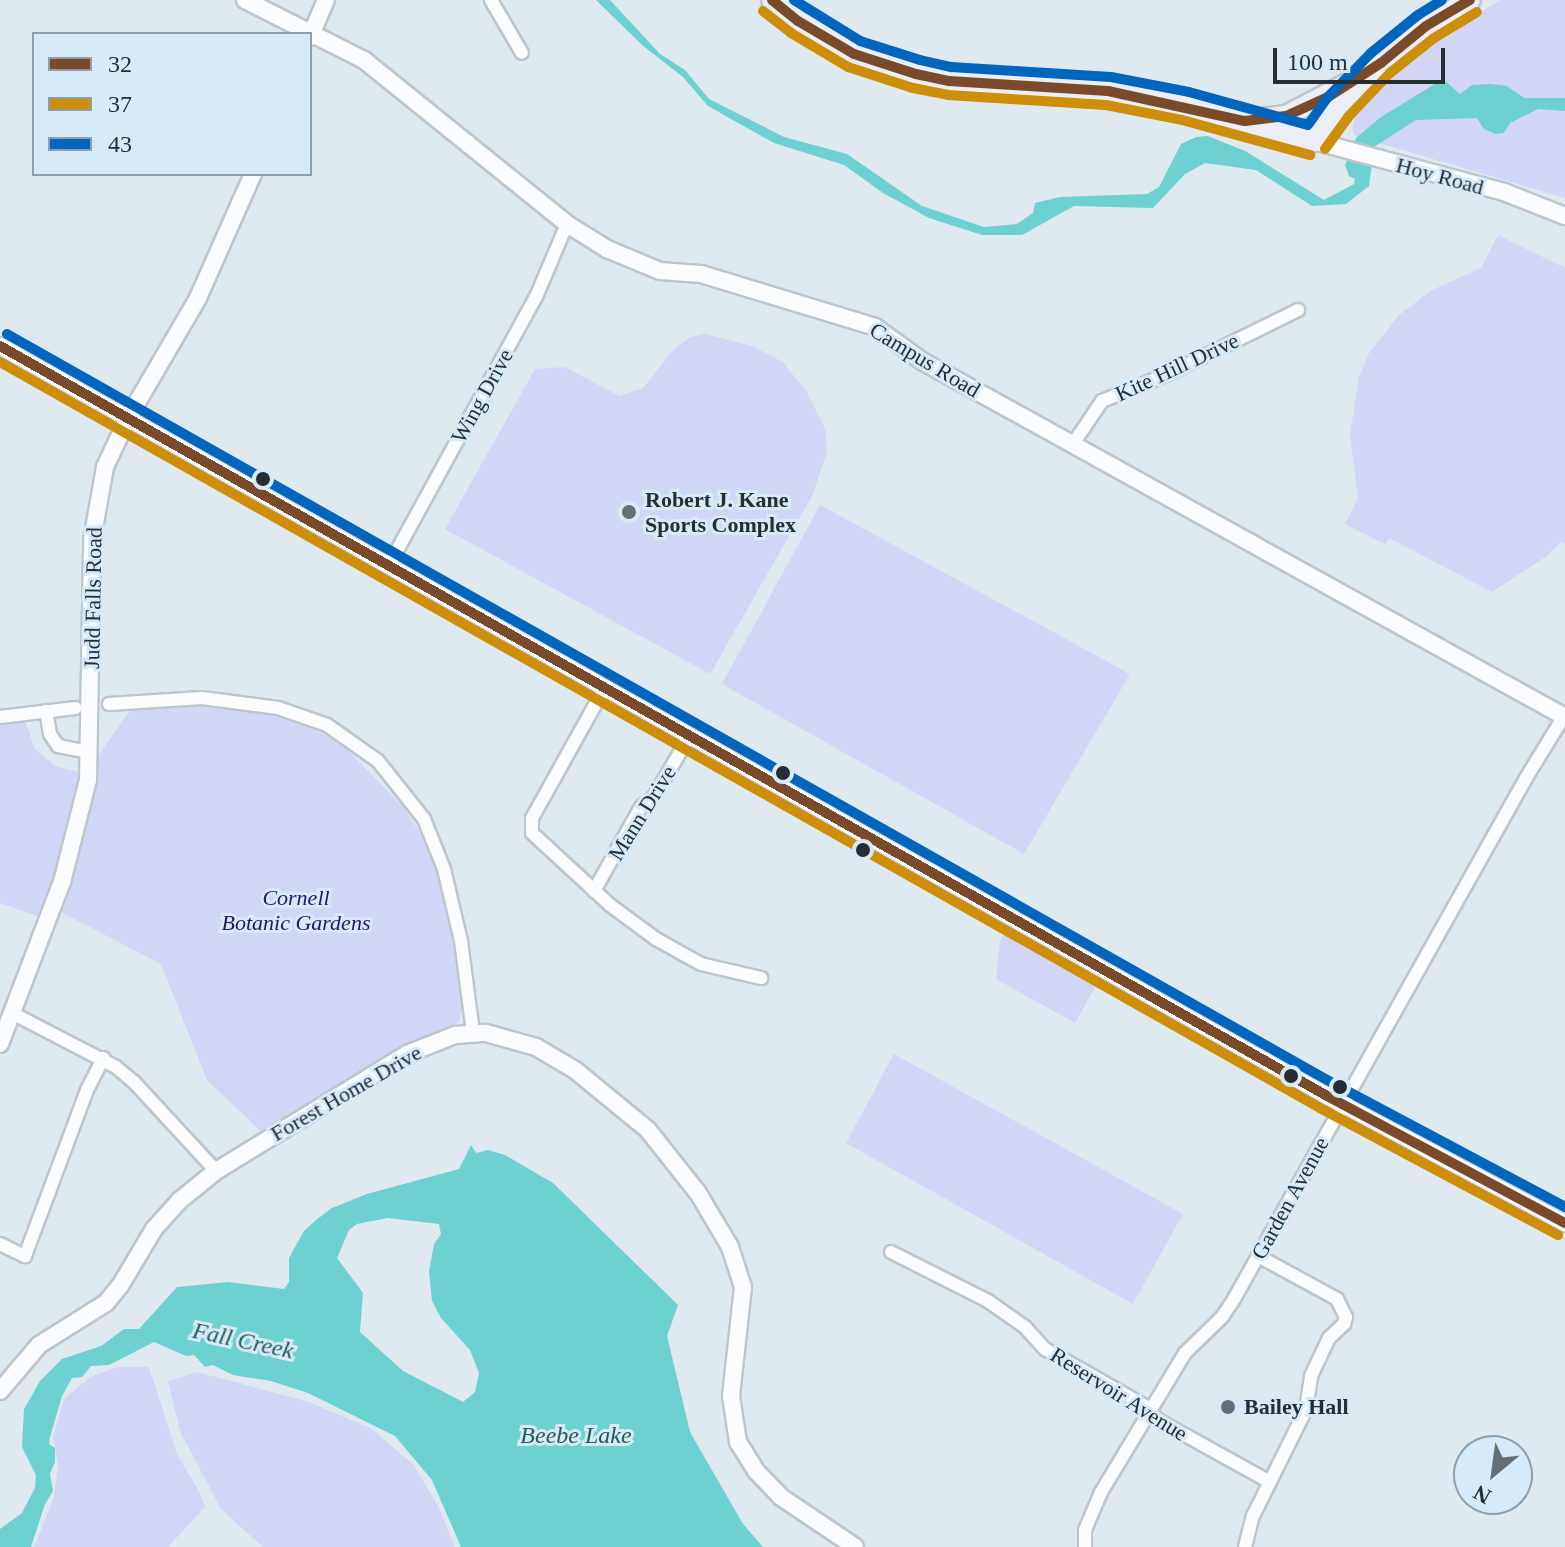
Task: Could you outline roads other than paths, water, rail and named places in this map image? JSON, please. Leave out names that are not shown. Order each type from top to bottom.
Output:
[{"type":"main road","points":[[772,0],[798,21],[854,54],[916,74],[949,81],[1108,91],[1245,121],[1314,141],[1337,108],[1381,63],[1426,26],[1470,0]]},
{"type":"main road","points":[[1245,121],[1286,116],[1310,106],[1381,63]]},
{"type":"street","name":"Campus Road","points":[[245,0],[305,32]]},
{"type":"street","points":[[312,33],[326,0]]},
{"type":"street","points":[[491,0],[522,53]]},
{"type":"street","name":"Campus Road","points":[[312,35],[364,60],[396,83],[567,224],[607,249],[653,269],[701,274],[871,326],[917,359],[1564,717]]},
{"type":"street","name":"Hoy Road","points":[[1314,141],[1504,192],[1565,216]]},
{"type":"street","name":"Judd Falls Road","points":[[0,1044],[72,853],[88,780],[93,519],[105,467],[128,418],[198,298],[252,176]]},
{"type":"street","name":"Wing Drive","points":[[389,565],[536,297],[567,224]]},
{"type":"street","name":"Kite Hill Drive","points":[[1073,444],[1102,401],[1168,374],[1298,310]]},
{"type":"street","points":[[0,346],[1342,1104],[1565,1223]]},
{"type":"street","points":[[605,687],[532,818],[532,833],[633,923],[701,964],[761,978]]},
{"type":"street","points":[[109,704],[202,698],[278,708],[327,725],[378,761],[424,819],[444,869],[461,941],[473,1032]]},
{"type":"street","points":[[0,717],[75,708]]},
{"type":"street","points":[[46,711],[50,734],[58,746],[90,752]]},
{"type":"street","name":"Garden Avenue","points":[[1085,1547],[1085,1530],[1093,1507],[1185,1353],[1228,1309],[1564,717]]},
{"type":"street","name":"Mann Drive","points":[[594,891],[641,807],[654,797],[690,735]]},
{"type":"street","points":[[12,1013],[103,1058],[134,1082],[216,1171]]},
{"type":"street","name":"Forest Home Drive","points":[[0,1391],[39,1345],[106,1303],[120,1286],[154,1229],[179,1201],[216,1171],[407,1054],[436,1041],[473,1032],[536,1047],[575,1070],[648,1130],[690,1183],[730,1247],[743,1287],[731,1396],[738,1442],[756,1471],[781,1497],[855,1547]]},
{"type":"street","points":[[0,1244],[25,1256],[82,1102],[103,1058]]},
{"type":"street","name":"Reservoir Avenue","points":[[891,1252],[988,1301],[1025,1327],[1045,1349],[1270,1482]]},
{"type":"street","points":[[1245,1547],[1253,1516],[1306,1409],[1309,1380],[1325,1345],[1346,1317],[1337,1299],[1258,1256]]},
{"type":"water","points":[[596,0],[610,0],[660,54],[685,70],[709,99],[784,137],[847,154],[922,206],[984,227],[1017,224],[1033,213],[1035,203],[1060,197],[1147,194],[1159,187],[1181,144],[1196,137],[1208,136],[1245,151],[1324,200],[1354,184],[1355,179],[1349,176],[1345,165],[1356,138],[1381,117],[1443,79],[1460,94],[1472,85],[1490,84],[1507,86],[1524,98],[1565,98],[1565,111],[1538,109],[1510,123],[1504,133],[1495,134],[1484,129],[1477,118],[1416,120],[1374,147],[1369,186],[1346,204],[1312,206],[1256,170],[1205,163],[1185,174],[1153,208],[1074,206],[1022,235],[982,235],[929,218],[883,193],[844,165],[774,143],[708,106],[683,77],[642,45]]},
{"type":"water","name":"Beebe Lake","points":[[471,1145],[476,1153],[488,1150],[505,1155],[553,1183],[678,1305],[667,1336],[690,1432],[743,1524],[763,1547],[461,1547],[432,1480],[395,1436],[308,1393],[271,1381],[233,1375],[213,1365],[205,1367],[194,1355],[186,1356],[154,1342],[109,1365],[91,1366],[82,1377],[72,1378],[62,1396],[50,1437],[49,1444],[55,1448],[55,1462],[50,1474],[53,1491],[45,1504],[31,1547],[0,1547],[0,1529],[22,1513],[35,1488],[36,1475],[22,1447],[24,1409],[40,1381],[62,1359],[101,1346],[124,1329],[139,1329],[177,1287],[228,1282],[284,1289],[289,1282],[289,1258],[304,1231],[332,1208],[367,1194],[459,1169]],"holes":[[[388,1218],[439,1224],[441,1234],[434,1244],[429,1272],[432,1301],[441,1318],[470,1350],[479,1373],[475,1392],[463,1402],[403,1371],[360,1332],[363,1293],[337,1258],[349,1230],[357,1224]]]},
{"type":"place","name":"Robert J. Kane Sports Complex","points":[[629,512]]},
{"type":"place","name":"Bailey Hall","points":[[1228,1407]]},
{"type":"park label","name":"Cornell Botanic Gardens","points":[[296,910]]},
{"type":"water label","name":"Fall Creek","points":[[243,1341]]}]
